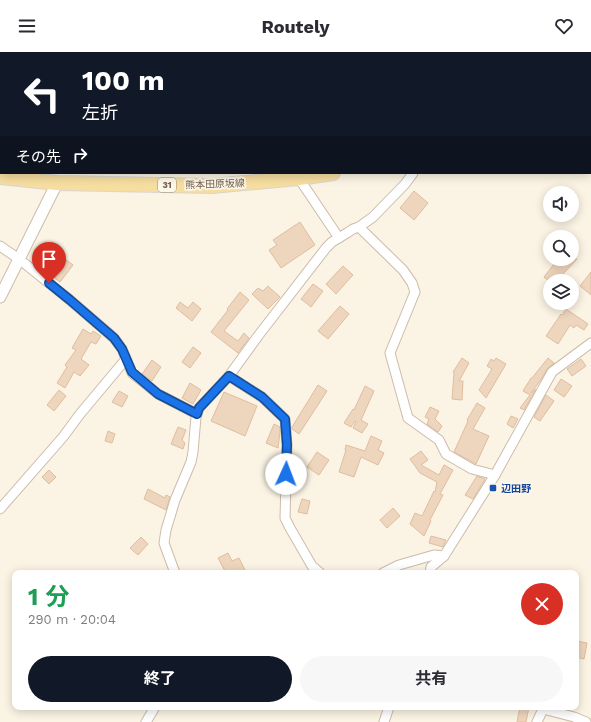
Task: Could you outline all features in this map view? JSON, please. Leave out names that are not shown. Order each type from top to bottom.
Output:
[{"type":"main road","name":"熊本田原坂線","points":[[0,176],[212,186],[321,174]]},
{"type":"street","points":[[174,570],[164,543],[166,530],[175,500],[194,452],[197,414],[199,408],[229,376],[326,248],[332,242],[359,227],[373,217],[405,184],[411,174]]},
{"type":"street","points":[[297,176],[339,238]]},
{"type":"street","points":[[0,297],[59,178]]},
{"type":"street","points":[[359,227],[403,270],[412,283],[415,292],[390,353],[408,418],[439,440],[446,454],[472,468],[495,475]]},
{"type":"street","points":[[0,246],[19,259],[70,300],[114,338],[120,346],[132,372],[158,394],[197,414]]},
{"type":"street","points":[[431,570],[432,567],[444,556],[495,475],[552,372],[591,344]]},
{"type":"street","points":[[0,509],[63,437],[126,359]]},
{"type":"street","points":[[229,376],[262,397],[285,419],[287,445],[285,518],[312,566],[317,570]]},
{"type":"street","points":[[389,570],[399,565],[434,555],[444,556]]},
{"type":"street","points":[[146,722],[153,710]]},
{"type":"street","points":[[384,722],[388,710]]},
{"type":"street","points":[[536,722],[542,710]]},
{"type":"street","points":[[550,710],[586,722]]},
{"type":"building","points":[[414,191],[428,203],[414,220],[400,208]]},
{"type":"building","points":[[300,222],[315,245],[281,268],[269,250],[277,245],[273,240]]},
{"type":"building","points":[[61,256],[73,265],[60,282],[48,273]]},
{"type":"building","points":[[343,266],[353,275],[336,294],[326,284]]},
{"type":"building","points":[[553,266],[570,266],[563,274],[546,274]]},
{"type":"building","points":[[591,272],[591,295],[580,286]]},
{"type":"building","points":[[313,284],[323,291],[311,307],[301,299]]},
{"type":"building","points":[[268,286],[280,297],[268,309],[252,294],[258,288],[263,291]]},
{"type":"building","points":[[240,292],[249,300],[224,331],[238,341],[244,333],[249,338],[238,353],[211,332]]},
{"type":"building","points":[[180,302],[188,308],[193,302],[201,309],[192,321],[176,308]]},
{"type":"building","points":[[340,306],[349,314],[328,339],[318,331]]},
{"type":"building","points":[[565,310],[567,310],[588,324],[584,330],[576,325],[574,328],[570,325],[558,344],[546,336],[561,314],[562,315]]},
{"type":"building","points":[[83,329],[91,334],[93,331],[101,336],[96,344],[91,342],[81,359],[89,365],[80,376],[74,372],[65,388],[57,383],[67,367],[65,365],[76,350],[72,348]]},
{"type":"building","points":[[193,347],[201,353],[190,368],[182,362]]},
{"type":"building","points":[[462,358],[469,363],[459,381],[463,381],[462,400],[452,399],[453,372]]},
{"type":"building","points":[[496,358],[506,364],[486,398],[479,390],[492,369],[487,366],[491,359],[494,361]]},
{"type":"building","points":[[548,358],[554,363],[547,369],[531,393],[536,389],[524,410],[520,408],[530,395],[523,391],[531,378]]},
{"type":"building","points":[[581,359],[586,366],[572,376],[567,369]]},
{"type":"building","points":[[152,360],[161,367],[152,381],[142,374]]},
{"type":"building","points":[[561,379],[572,386],[564,397],[554,390]]},
{"type":"building","points":[[190,383],[201,390],[193,404],[182,398]]},
{"type":"building","points":[[318,385],[327,391],[299,434],[292,429],[292,427]]},
{"type":"building","points":[[365,386],[374,391],[361,420],[368,424],[362,433],[353,428],[356,422],[355,421],[351,427],[344,423],[353,409],[354,410]]},
{"type":"building","points":[[59,390],[66,396],[54,411],[47,405]]},
{"type":"building","points":[[119,391],[128,396],[122,407],[112,402]]},
{"type":"building","points":[[224,392],[257,406],[245,436],[211,421]]},
{"type":"building","points":[[546,395],[554,401],[540,421],[534,417]]},
{"type":"building","points":[[477,403],[485,408],[473,429],[489,436],[476,464],[454,452],[468,421],[467,420]]},
{"type":"building","points":[[430,407],[439,411],[435,419],[442,426],[438,432],[427,424],[429,419],[425,417]]},
{"type":"building","points":[[511,416],[518,419],[513,428],[507,424]]},
{"type":"building","points":[[274,424],[280,427],[278,448],[266,443]]},
{"type":"building","points":[[178,427],[186,430],[182,440],[185,443],[183,449],[171,444]]},
{"type":"building","points":[[108,431],[115,434],[112,443],[105,441]]},
{"type":"building","points":[[371,436],[382,441],[378,450],[384,453],[378,465],[361,457],[354,477],[339,472],[346,450],[346,445],[365,451]]},
{"type":"building","points":[[421,451],[428,460],[421,465],[439,475],[444,465],[453,470],[440,494],[443,495],[430,520],[431,521],[424,536],[410,524],[415,513],[422,516],[434,491],[435,492],[437,482],[420,473],[410,459]]},
{"type":"building","points":[[317,452],[329,460],[319,475],[307,467]]},
{"type":"building","points":[[49,470],[56,477],[49,484],[42,477]]},
{"type":"building","points":[[477,476],[485,479],[473,499],[465,495]]},
{"type":"building","points":[[148,489],[165,498],[166,495],[170,497],[166,510],[144,499]]},
{"type":"building","points":[[302,499],[310,501],[307,514],[298,512]]},
{"type":"building","points":[[393,508],[400,516],[387,528],[380,520]]},
{"type":"building","points":[[431,536],[446,540],[443,547],[429,543]]},
{"type":"building","points":[[141,537],[148,544],[138,555],[130,548]]},
{"type":"building","points":[[228,553],[232,561],[239,558],[245,570],[224,570],[218,558]]},
{"type":"building","points":[[579,642],[587,643],[584,659],[579,658]]},
{"type":"building","points":[[519,710],[528,710],[526,722],[517,722]]},
{"type":"place","name":"辺田野","points":[[493,488]]},
{"type":"route","points":[[49,283],[99,324],[118,342],[132,372],[158,394],[197,414],[199,408],[229,376],[262,397],[285,419],[287,445],[286,474]]}]
